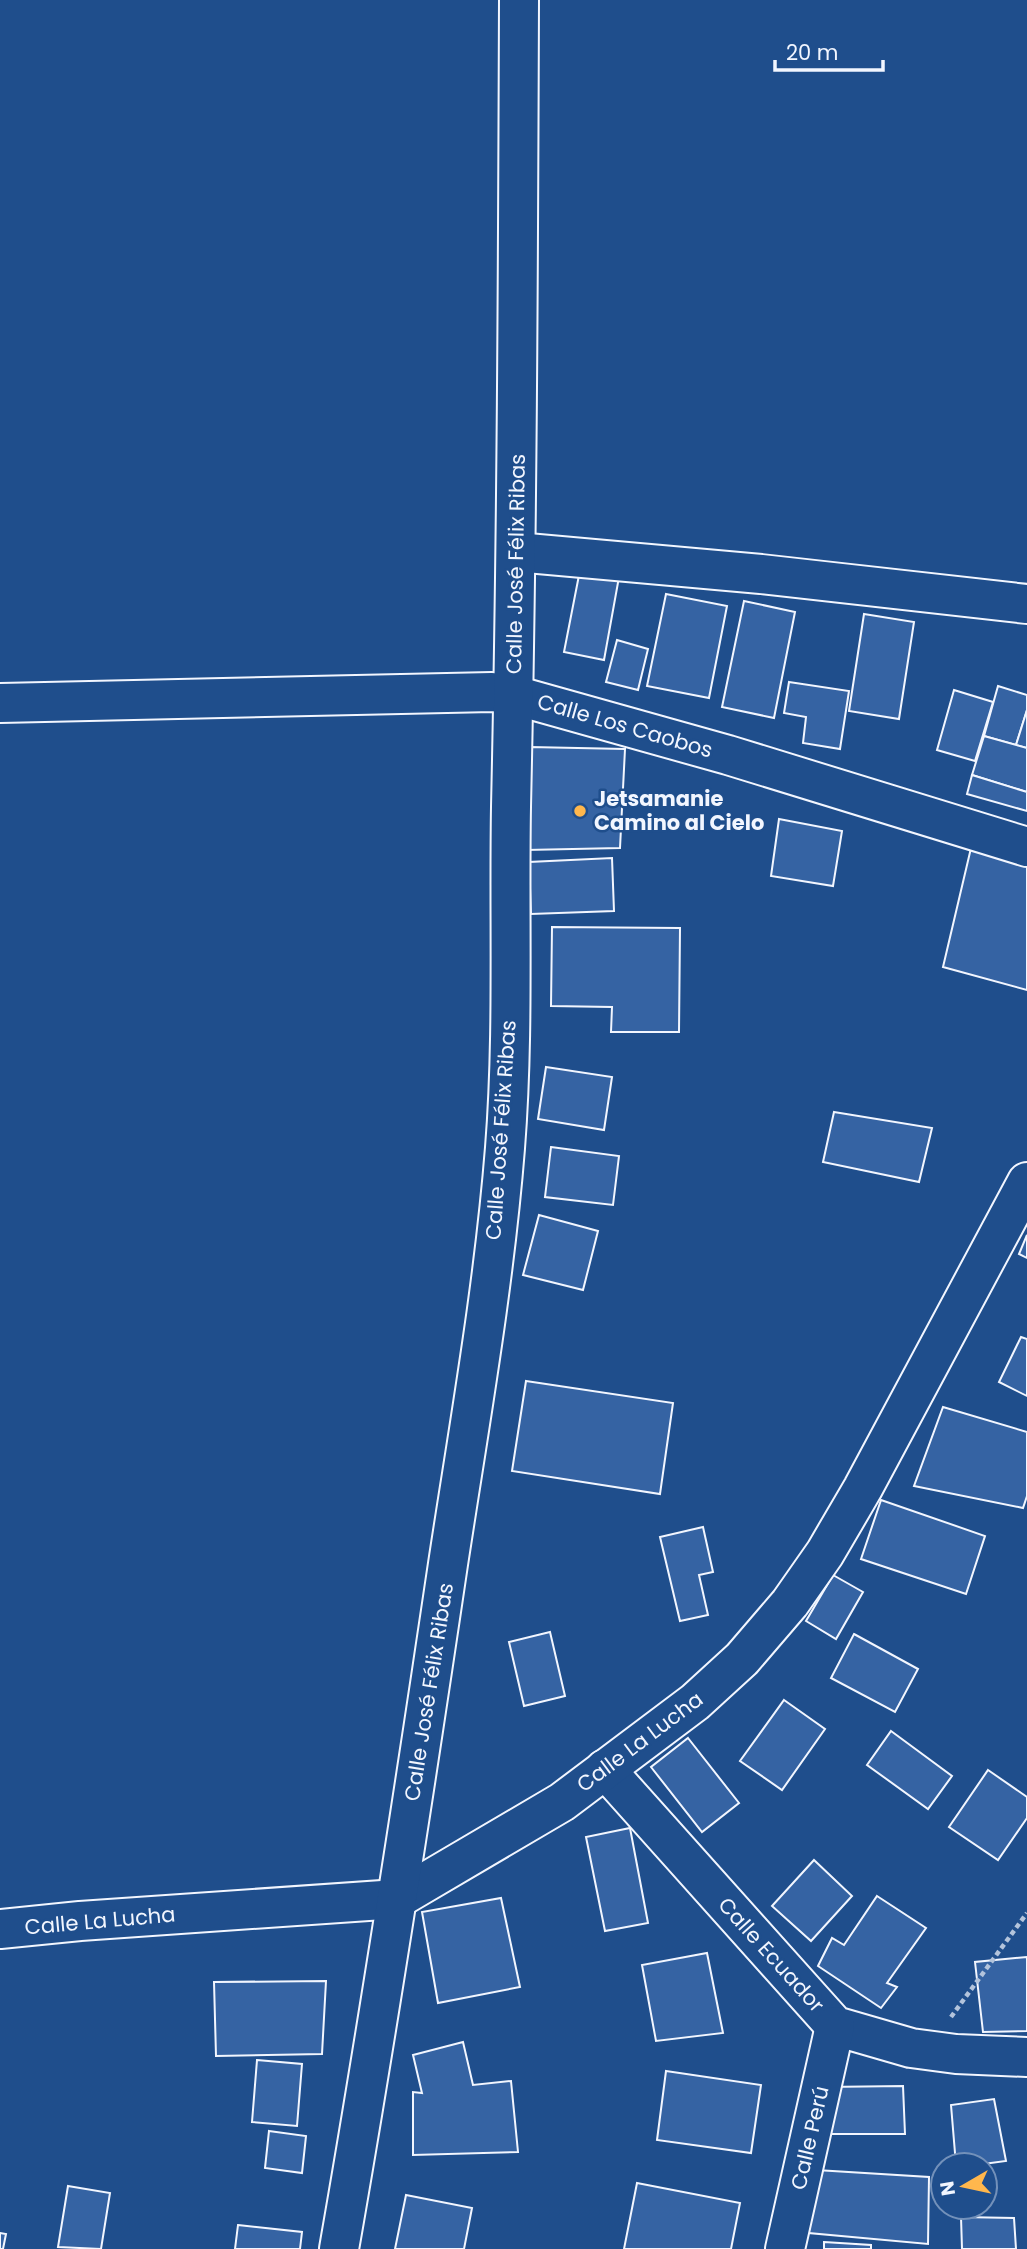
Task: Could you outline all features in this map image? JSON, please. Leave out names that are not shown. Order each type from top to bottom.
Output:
[{"type":"street","name":"Calle José Félix Ribas","points":[[339,2249],[373,2057],[487,1303],[505,1147],[510,1036],[509,916],[516,552],[519,0]]},
{"type":"street","points":[[516,552],[761,574],[1027,604]]},
{"type":"street","name":"Calle Los Caobos","points":[[0,703],[479,692],[514,695],[728,755],[1027,847]]},
{"type":"street","name":"Calle La Lucha","points":[[0,1929],[397,1899],[562,1802],[695,1702],[742,1659],[797,1593],[825,1553],[863,1488],[1027,1182]]},
{"type":"street","name":"Calle Ecuador","points":[[605,1769],[835,2026],[911,2048],[956,2054],[1027,2057]]},
{"type":"street","name":"Calle Perú","points":[[785,2249],[835,2026]]},
{"type":"path","points":[[927,2050],[1027,1913]]},
{"type":"building","points":[[580,570],[619,577],[604,660],[564,652]]},
{"type":"building","points":[[666,594],[727,606],[709,698],[647,686]]},
{"type":"building","points":[[744,601],[795,612],[774,718],[722,707]]},
{"type":"building","points":[[864,614],[914,622],[899,719],[849,711]]},
{"type":"building","points":[[617,640],[648,649],[638,690],[606,682]]},
{"type":"building","points":[[789,682],[849,691],[840,749],[803,743],[806,717],[784,713]]},
{"type":"building","points":[[998,686],[1027,695],[1027,710],[1016,745],[984,736]]},
{"type":"building","points":[[954,690],[993,702],[975,761],[937,750]]},
{"type":"building","points":[[1027,710],[1027,748],[1016,745]]},
{"type":"building","points":[[984,736],[1027,748],[1027,792],[972,775]]},
{"type":"building","points":[[530,747],[625,749],[620,848],[526,850]]},
{"type":"building","points":[[972,775],[1027,792],[1027,811],[967,794]]},
{"type":"building","points":[[779,819],[842,831],[833,886],[771,876]]},
{"type":"building","points":[[971,848],[1027,863],[1027,990],[943,967]]},
{"type":"building","points":[[612,858],[614,911],[531,914],[529,862]]},
{"type":"building","points":[[552,927],[680,928],[679,1032],[611,1032],[612,1007],[551,1006]]},
{"type":"building","points":[[546,1067],[612,1077],[604,1130],[538,1119]]},
{"type":"building","points":[[834,1112],[932,1128],[919,1182],[823,1162]]},
{"type":"building","points":[[551,1147],[619,1156],[613,1205],[545,1197]]},
{"type":"building","points":[[539,1215],[598,1231],[583,1290],[523,1275]]},
{"type":"building","points":[[1027,1235],[1027,1258],[1019,1254]]},
{"type":"building","points":[[1021,1337],[1027,1339],[1027,1396],[999,1382]]},
{"type":"building","points":[[526,1381],[673,1403],[660,1494],[512,1471]]},
{"type":"building","points":[[943,1407],[1027,1432],[1027,1496],[1023,1508],[914,1486]]},
{"type":"building","points":[[881,1500],[985,1536],[966,1594],[861,1559]]},
{"type":"building","points":[[703,1527],[713,1572],[699,1575],[708,1615],[680,1621],[660,1537]]},
{"type":"building","points":[[833,1575],[863,1592],[836,1639],[806,1621]]},
{"type":"building","points":[[550,1632],[565,1696],[524,1706],[509,1642]]},
{"type":"building","points":[[854,1634],[918,1669],[895,1712],[831,1678]]},
{"type":"building","points":[[784,1700],[825,1729],[782,1790],[740,1761]]},
{"type":"building","points":[[891,1731],[952,1776],[928,1809],[867,1765]]},
{"type":"building","points":[[688,1738],[739,1803],[702,1832],[651,1767]]},
{"type":"building","points":[[988,1770],[1027,1797],[1027,1818],[998,1860],[949,1827]]},
{"type":"building","points":[[630,1828],[648,1923],[605,1931],[586,1837]]},
{"type":"building","points":[[814,1860],[852,1896],[811,1941],[772,1906]]},
{"type":"building","points":[[877,1896],[926,1928],[887,1983],[897,1987],[881,2008],[818,1966],[832,1938],[844,1945]]},
{"type":"building","points":[[501,1898],[520,1987],[438,2003],[422,1912]]},
{"type":"building","points":[[707,1953],[723,2033],[656,2041],[642,1965]]},
{"type":"building","points":[[1027,1957],[1027,2031],[983,2032],[975,1962]]},
{"type":"building","points":[[326,1981],[322,2054],[216,2056],[214,1982]]},
{"type":"building","points":[[463,2042],[473,2085],[511,2081],[518,2152],[413,2155],[413,2092],[422,2093],[413,2055]]},
{"type":"building","points":[[257,2060],[302,2064],[297,2126],[252,2122]]},
{"type":"building","points":[[666,2071],[761,2085],[751,2153],[657,2140]]},
{"type":"building","points":[[903,2086],[905,2134],[818,2134],[824,2087]]},
{"type":"building","points":[[994,2099],[1006,2161],[999,2162],[999,2151],[955,2151],[951,2105]]},
{"type":"building","points":[[269,2131],[306,2136],[302,2173],[265,2168]]},
{"type":"building","points":[[800,2169],[929,2177],[928,2244],[787,2231]]},
{"type":"building","points":[[637,2183],[740,2203],[731,2249],[624,2249]]},
{"type":"building","points":[[68,2186],[110,2193],[101,2249],[58,2247]]},
{"type":"building","points":[[406,2195],[472,2208],[464,2249],[395,2249]]},
{"type":"building","points":[[999,2218],[1014,2218],[1016,2249],[962,2249],[961,2221],[999,2221]]},
{"type":"building","points":[[238,2225],[302,2232],[300,2249],[235,2249]]},
{"type":"building","points":[[0,2233],[6,2234],[3,2249],[0,2249]]},
{"type":"building","points":[[824,2242],[871,2245],[871,2249],[824,2249]]},
{"type":"place","name":"Jetsamanie Camino al Cielo","points":[[580,811]]}]
